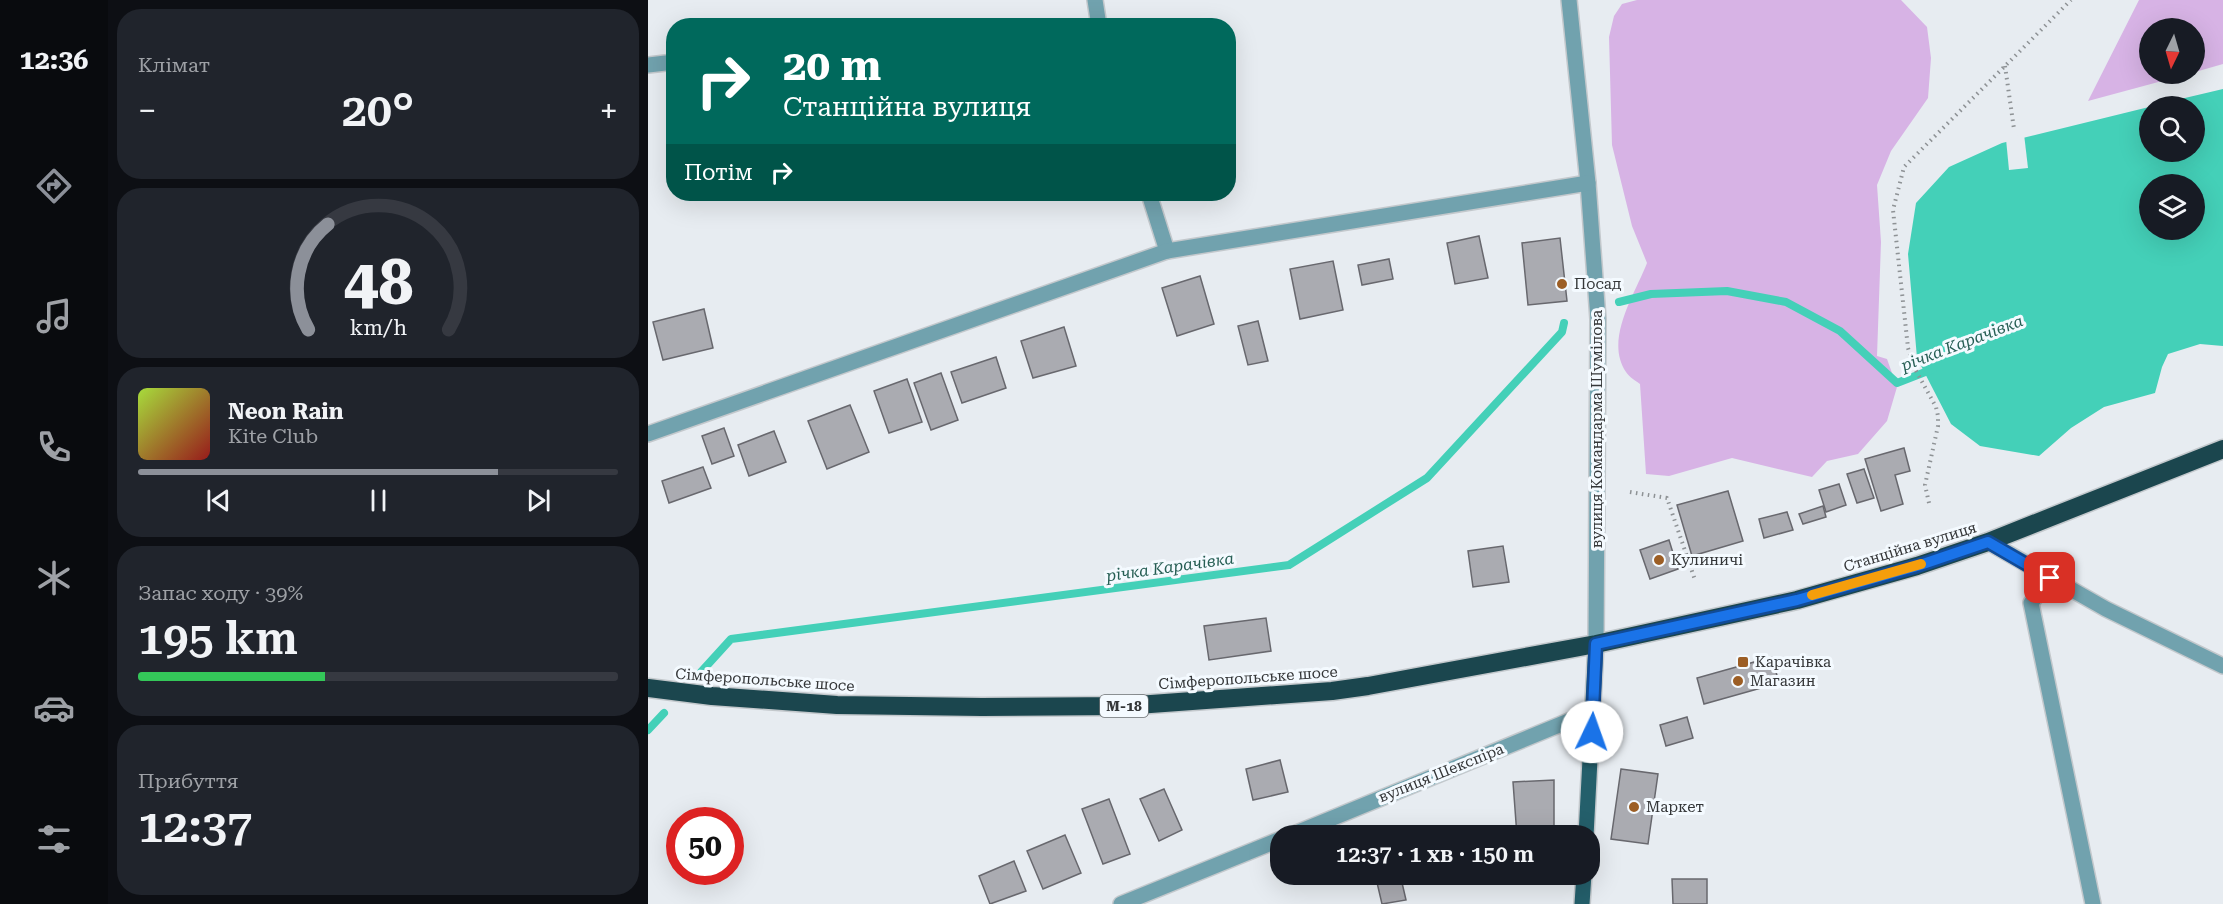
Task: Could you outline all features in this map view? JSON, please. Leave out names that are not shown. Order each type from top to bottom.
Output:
[{"type":"highway","name":"Станційна вулиця","points":[[1596,644],[1797,600],[1917,566],[1988,542],[2223,449]]},
{"type":"highway","name":"Сімферопольське шосе","points":[[648,688],[712,696],[837,705],[1123,706],[1341,690],[1408,680],[1596,644]]},
{"type":"main road","points":[[1587,825],[1596,644]]},
{"type":"main road","points":[[1582,904],[1583,885]]},
{"type":"street","points":[[1095,0],[1098,18]]},
{"type":"street","name":"вулиця Командарма Шумілова","points":[[1569,0],[1588,183],[1598,319],[1596,644]]},
{"type":"street","points":[[648,65],[666,63]]},
{"type":"street","points":[[648,434],[1167,251],[1588,183]]},
{"type":"street","points":[[1151,201],[1167,251]]},
{"type":"street","points":[[1988,542],[2106,609],[2223,666]]},
{"type":"street","points":[[2050,578],[2031,603],[2092,904]]},
{"type":"street","name":"вулиця Шекспіра","points":[[1316,825],[1593,711]]},
{"type":"street","points":[[1121,904],[1270,843]]},
{"type":"path","points":[[1929,503],[1925,485],[1938,416],[1936,406],[1915,369],[1908,348],[1893,210],[1904,167],[2072,0]]},
{"type":"path","points":[[2005,66],[2014,129]]},
{"type":"path","points":[[1630,492],[1667,498],[1695,580]]},
{"type":"shaded area","points":[[1637,0],[1901,0],[1927,27],[1931,58],[1928,98],[1891,151],[1877,185],[1881,242],[1877,356],[1887,359],[1897,387],[1887,421],[1858,454],[1827,461],[1812,477],[1732,458],[1669,476],[1646,474],[1640,384],[1626,372],[1620,359],[1618,346],[1624,317],[1647,263],[1632,226],[1612,145],[1609,37],[1614,16],[1622,4]]},
{"type":"shaded area","points":[[2139,0],[2223,0],[2223,64],[2205,69],[2205,18],[2139,18],[2139,84],[2151,84],[2088,101]]},
{"type":"water","points":[[2223,89],[2223,346],[2200,344],[2168,354],[2155,393],[2104,407],[2071,428],[2039,456],[1980,446],[1951,424],[1917,358],[1908,254],[1916,203],[1949,167],[2002,143],[2139,109],[2139,162],[2205,162],[2205,96],[2193,96]]},
{"type":"pier","points":[[2024,134],[2028,168],[2009,170],[2006,139]]},
{"type":"building","points":[[1479,236],[1488,278],[1455,284],[1447,243]]},
{"type":"building","points":[[1560,238],[1567,301],[1528,305],[1522,243]]},
{"type":"building","points":[[1389,259],[1393,279],[1362,285],[1358,265]]},
{"type":"building","points":[[1333,261],[1343,310],[1300,319],[1290,269]]},
{"type":"building","points":[[1200,276],[1214,324],[1177,336],[1162,288]]},
{"type":"building","points":[[704,309],[713,348],[663,360],[653,322]]},
{"type":"building","points":[[1258,321],[1268,361],[1248,365],[1238,326]]},
{"type":"building","points":[[1064,327],[1076,366],[1033,378],[1021,341]]},
{"type":"building","points":[[996,357],[1006,388],[962,403],[951,372]]},
{"type":"building","points":[[941,373],[958,420],[931,430],[914,383]]},
{"type":"building","points":[[907,379],[922,422],[889,433],[874,391]]},
{"type":"building","points":[[850,405],[869,452],[827,469],[808,421]]},
{"type":"building","points":[[724,428],[734,456],[712,464],[702,436]]},
{"type":"building","points":[[774,431],[786,462],[749,476],[738,445]]},
{"type":"building","points":[[1904,448],[1910,471],[1895,475],[1903,504],[1881,511],[1865,459]]},
{"type":"building","points":[[703,467],[711,488],[669,503],[662,481]]},
{"type":"building","points":[[1864,469],[1874,498],[1857,503],[1847,474]]},
{"type":"building","points":[[1839,484],[1846,505],[1826,512],[1819,490]]},
{"type":"building","points":[[1728,491],[1743,541],[1692,556],[1677,505]]},
{"type":"building","points":[[1823,506],[1826,517],[1803,524],[1799,514]]},
{"type":"building","points":[[1787,512],[1793,530],[1764,538],[1759,519]]},
{"type":"building","name":"Кулиничі","points":[[1669,540],[1678,569],[1650,579],[1640,550]]},
{"type":"building","points":[[1503,546],[1509,582],[1473,587],[1468,551]]},
{"type":"building","points":[[1266,618],[1271,651],[1209,660],[1204,626]]},
{"type":"building","name":"Магазин","points":[[1772,657],[1779,683],[1704,704],[1697,678]]},
{"type":"building","points":[[1687,717],[1693,738],[1666,746],[1660,725]]},
{"type":"building","points":[[1280,760],[1288,792],[1253,800],[1246,769]]},
{"type":"building","name":"Маркет","points":[[1621,769],[1658,774],[1648,844],[1611,839]]},
{"type":"building","points":[[1554,780],[1554,825],[1516,825],[1513,782]]},
{"type":"building","points":[[1164,789],[1182,830],[1159,841],[1140,799]]},
{"type":"building","points":[[1109,799],[1130,854],[1103,864],[1082,809]]},
{"type":"building","points":[[1065,835],[1081,873],[1043,889],[1027,851]]},
{"type":"building","points":[[1014,861],[1026,891],[990,904],[979,876]]},
{"type":"building","points":[[1672,879],[1707,879],[1707,904],[1673,904]]},
{"type":"building","points":[[1378,885],[1403,885],[1406,900],[1382,904]]},
{"type":"waterway","name":"річка Карачівка","points":[[1619,302],[1651,294],[1727,291],[1786,302],[1840,331],[1897,383],[1933,369]]},
{"type":"waterway","name":"річка Карачівка","points":[[701,672],[731,639],[1289,565],[1427,478],[1562,332],[1564,323]]},
{"type":"waterway","name":"річка Карачівка","points":[[648,730],[664,713]]},
{"type":"slow traffic","points":[[1812,595],[1921,564]]},
{"type":"place","name":"Посад","points":[[1562,284]]},
{"type":"place","name":"Кулиничі","points":[[1659,560]]},
{"type":"place","name":"Карачівка","points":[[1743,662]]},
{"type":"place","name":"Магазин","points":[[1738,681]]},
{"type":"place","name":"Маркет","points":[[1634,807]]},
{"type":"route","points":[[1592,732],[1596,644],[1797,600],[1917,566],[1988,542],[2050,578]]}]
